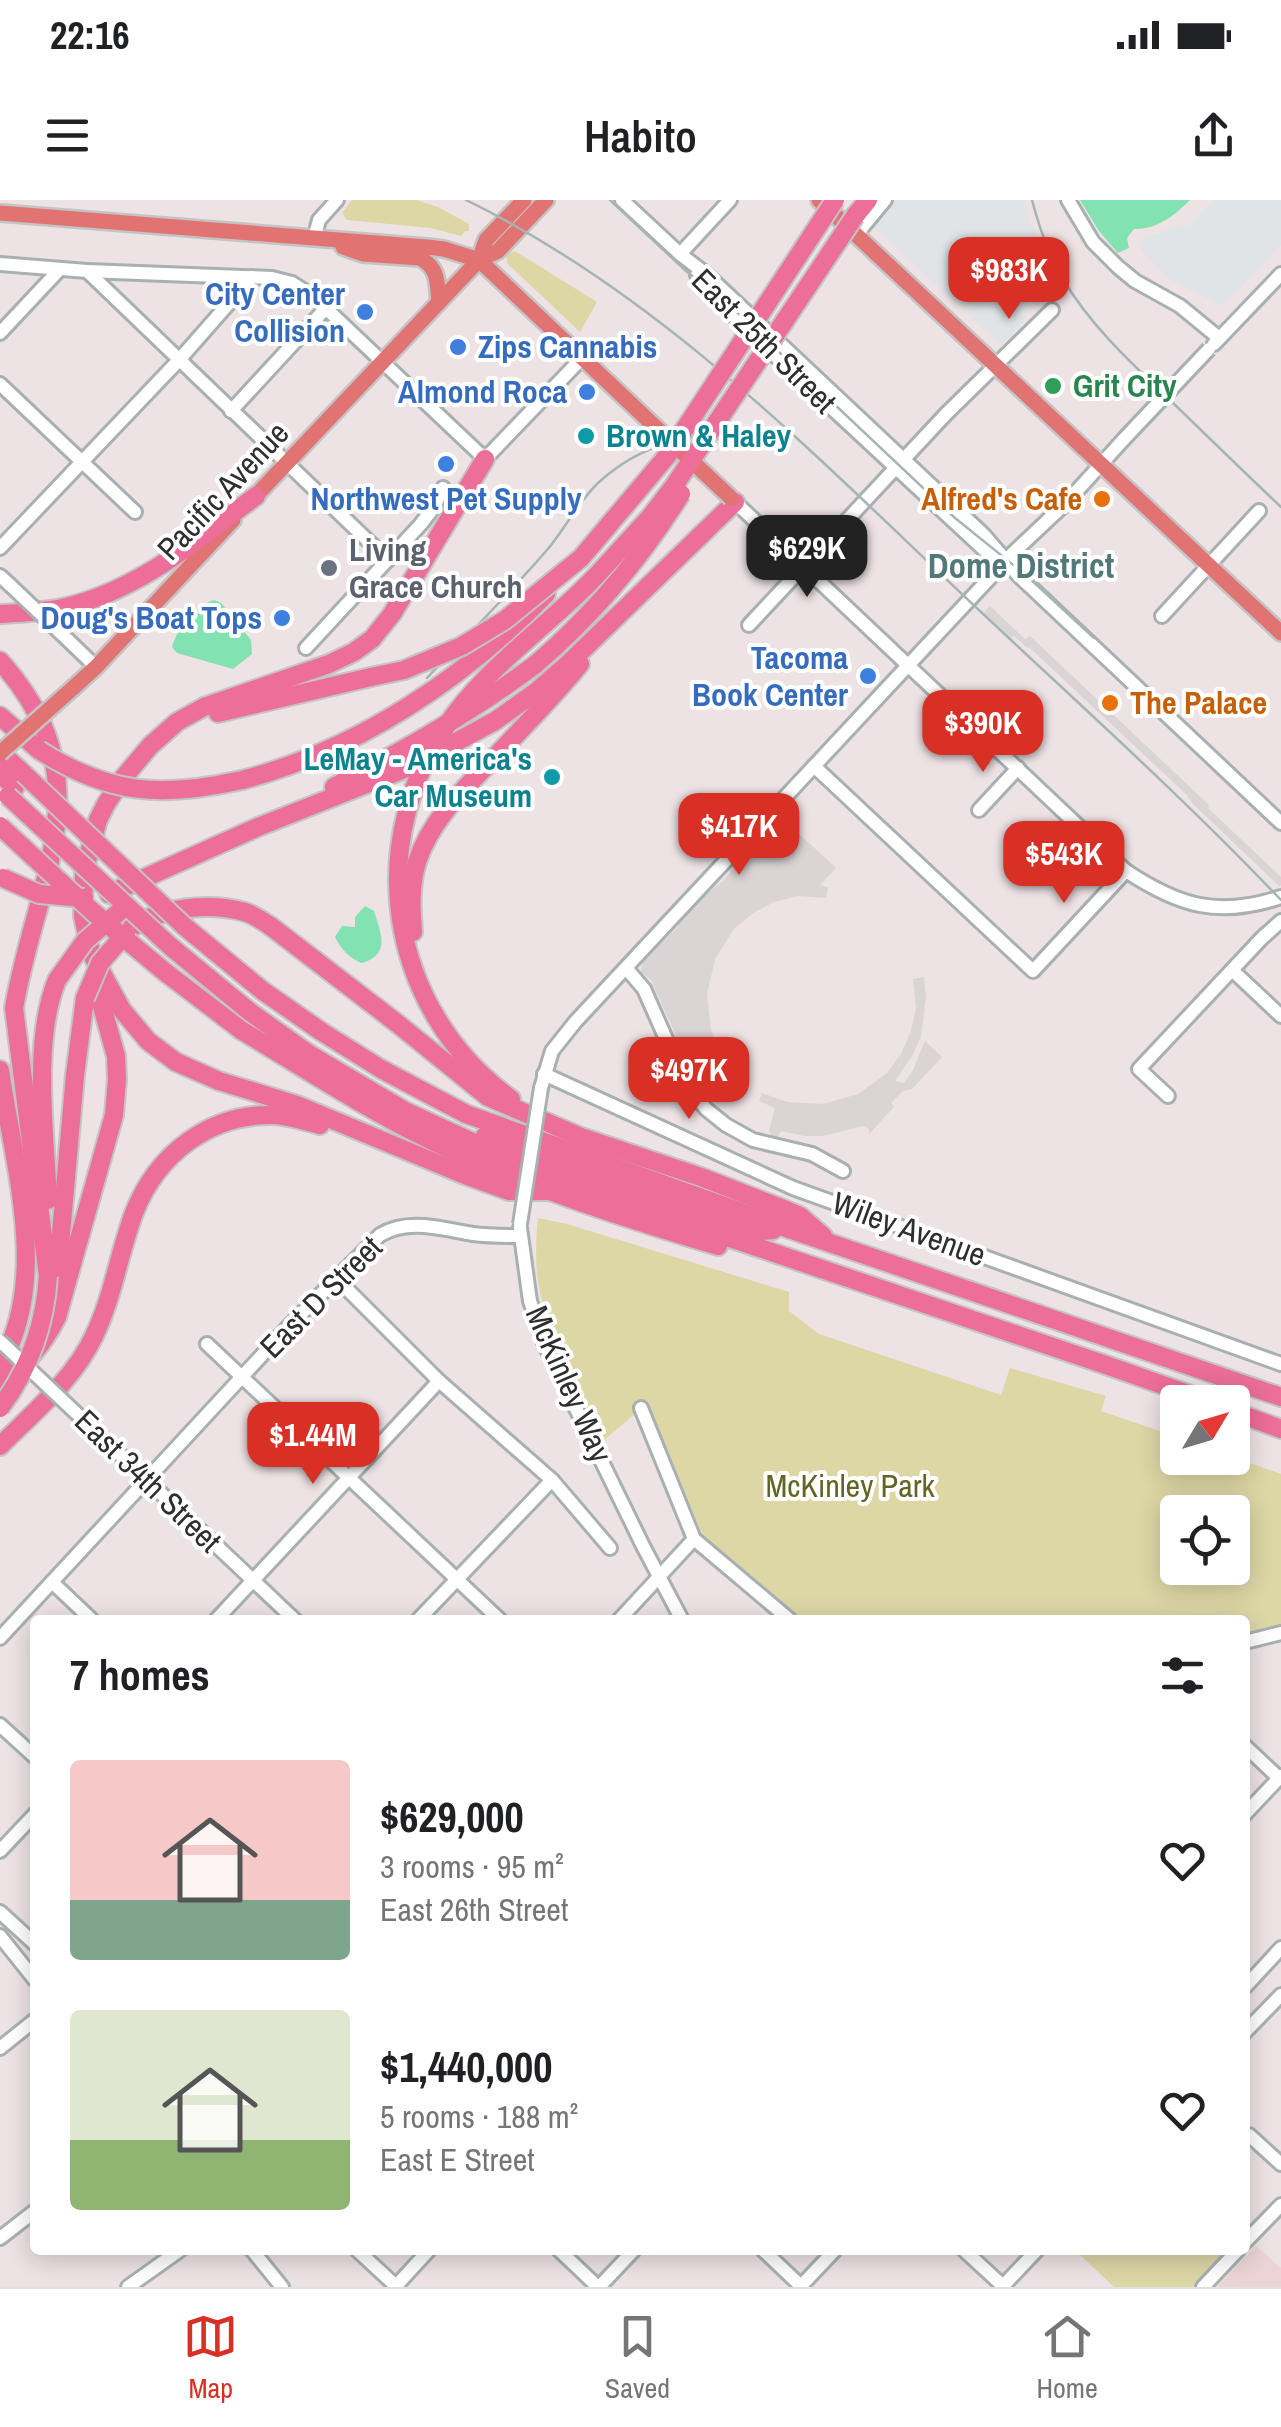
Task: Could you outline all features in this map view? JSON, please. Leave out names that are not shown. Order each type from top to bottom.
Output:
[{"type":"highway","points":[[0,716],[39,750],[88,776],[118,786],[175,791],[242,780],[286,767],[372,727],[461,670],[512,629],[581,558],[675,444],[834,200]]},
{"type":"highway","points":[[554,1125],[498,1090],[470,1064],[430,1006],[418,981],[400,917],[397,886],[399,850],[410,801],[432,747],[459,708],[573,600],[650,517],[861,213]]},
{"type":"highway","points":[[2,877],[50,896],[109,894],[258,827],[432,734],[510,683],[559,644],[642,552],[750,374]]},
{"type":"highway","points":[[0,1384],[41,1345],[57,1316],[114,1115],[116,1056],[92,974],[82,916],[84,872],[106,804],[150,746],[188,715],[222,699],[329,664],[372,639],[392,614],[485,460]]},
{"type":"highway","points":[[0,614],[63,608],[123,587],[195,542],[256,496]]},
{"type":"highway","points":[[258,827],[386,777],[476,732],[514,708],[548,682],[733,500]]},
{"type":"highway","points":[[124,778],[154,748],[205,718],[240,706],[404,670],[462,646],[505,620],[581,558]]},
{"type":"highway","points":[[455,1044],[433,1003],[413,934],[413,880],[424,844],[454,800],[559,690],[635,599]]},
{"type":"highway","points":[[0,661],[26,694],[47,734],[58,788],[55,845],[14,1008],[48,1276],[36,1344],[22,1376],[0,1408]]},
{"type":"highway","points":[[0,752],[12,786],[184,926],[310,1054],[405,1111],[509,1159],[654,1212],[1162,1385]]},
{"type":"highway","points":[[0,774],[170,946],[256,1002],[322,1032],[466,1114],[1281,1397]]},
{"type":"highway","points":[[0,826],[94,912],[241,1030],[429,1140],[476,1162],[635,1221],[1106,1365]]},
{"type":"highway","points":[[44,1221],[44,1039],[49,1002],[57,980],[84,941],[119,912],[224,843]]},
{"type":"highway","points":[[0,1368],[34,1335],[58,1268],[85,998],[100,963],[134,925],[187,909],[244,912],[273,928],[478,1090],[504,1105],[580,1137],[786,1210],[800,1216],[831,1243]]},
{"type":"highway","points":[[91,953],[122,1010],[148,1040],[176,1062],[509,1191],[551,1191]]},
{"type":"highway","points":[[0,1070],[26,1249],[18,1319],[0,1368]]},
{"type":"highway","points":[[0,1446],[83,1356],[95,1335],[144,1190],[165,1160],[197,1135],[231,1120],[254,1116],[292,1118],[465,1175]]},
{"type":"highway","points":[[1250,1417],[1281,1429]]},
{"type":"main road","name":"Pacific Avenue","points":[[479,260],[486,240],[524,200]]},
{"type":"main road","name":"Pacific Avenue","points":[[0,752],[96,667],[479,260],[498,251],[546,200]]},
{"type":"main road","points":[[819,200],[861,213],[904,278],[1281,632]]},
{"type":"main road","points":[[0,213],[444,249],[479,260],[733,500]]},
{"type":"main road","points":[[317,239],[363,254],[420,258],[436,272],[439,302]]},
{"type":"street","points":[[317,239],[319,220],[337,200]]},
{"type":"street","name":"East 25th Street","points":[[622,200],[680,254],[730,314],[899,465],[991,556],[1006,561],[1281,822]]},
{"type":"street","points":[[680,254],[730,200]]},
{"type":"street","points":[[861,213],[885,200]]},
{"type":"street","points":[[1068,200],[1094,242],[1118,267],[1180,306],[1219,338]]},
{"type":"street","points":[[0,264],[292,282],[326,308],[485,460],[582,358]]},
{"type":"street","points":[[0,333],[60,269]]},
{"type":"street","points":[[87,271],[388,560]]},
{"type":"street","points":[[542,1081],[558,1042],[1006,561],[1065,504],[1281,274]]},
{"type":"street","points":[[0,548],[179,360],[252,277]]},
{"type":"street","points":[[231,411],[326,308]]},
{"type":"street","points":[[749,625],[1052,310]]},
{"type":"street","points":[[0,384],[136,512]]},
{"type":"street","points":[[306,648],[434,508],[443,488]]},
{"type":"street","points":[[733,500],[1126,871],[1159,892],[1199,905],[1244,907],[1281,897]]},
{"type":"street","points":[[1162,616],[1259,511]]},
{"type":"street","points":[[0,576],[96,667]]},
{"type":"street","points":[[814,766],[1032,971],[1126,871]]},
{"type":"street","points":[[979,810],[1018,768]]},
{"type":"street","points":[[1168,1096],[1139,1069],[1281,921]]},
{"type":"street","points":[[626,968],[644,990],[685,1082],[712,1114],[754,1140],[812,1154],[843,1171]]},
{"type":"street","points":[[1232,970],[1281,1016]]},
{"type":"street","name":"McKinley Way","points":[[542,1081],[520,1230],[530,1301],[546,1345],[680,1615]]},
{"type":"street","name":"Wiley Avenue","points":[[542,1081],[793,1188],[1281,1364]]},
{"type":"street","name":"East D Street","points":[[0,1638],[380,1235],[412,1224],[478,1234],[520,1230]]},
{"type":"street","points":[[336,1278],[439,1380],[552,1480],[610,1548]]},
{"type":"street","name":"East 34th Street","points":[[0,1342],[290,1615]]},
{"type":"street","points":[[207,1344],[495,1615]]},
{"type":"street","points":[[221,1615],[439,1380]]},
{"type":"street","points":[[641,1408],[694,1539],[784,1615]]},
{"type":"street","points":[[423,1615],[552,1480]]},
{"type":"street","points":[[623,1615],[694,1539]]},
{"type":"street","points":[[52,1582],[87,1615]]},
{"type":"street","points":[[1250,1641],[1281,1633]]},
{"type":"street","points":[[0,1725],[30,1753]]},
{"type":"street","points":[[1250,1750],[1280,1777],[1250,1809]]},
{"type":"street","points":[[0,1851],[30,1819]]},
{"type":"street","points":[[0,1912],[30,1939]]},
{"type":"street","points":[[0,1936],[30,1974]]},
{"type":"street","points":[[1250,1982],[1281,1948]]},
{"type":"street","points":[[1250,2027],[1281,1995]]},
{"type":"street","points":[[0,2048],[30,2024]]},
{"type":"street","points":[[1250,2136],[1281,2164]]},
{"type":"street","points":[[1250,2237],[1281,2205]]},
{"type":"street","points":[[0,2238],[30,2215]]},
{"type":"street","points":[[128,2287],[173,2255]]},
{"type":"street","points":[[256,2255],[282,2287]]},
{"type":"street","points":[[363,2255],[396,2287],[425,2255]]},
{"type":"street","points":[[564,2255],[599,2287],[629,2255]]},
{"type":"street","points":[[768,2255],[801,2287],[830,2255]]},
{"type":"street","points":[[969,2255],[1003,2287],[1032,2255]]},
{"type":"street","points":[[1202,2287],[1233,2255]]},
{"type":"shaded area","points":[[889,200],[1023,200],[1036,236],[1030,243],[1060,293],[1045,307],[1031,303],[1024,322],[1002,346],[870,224]]},
{"type":"shaded area","points":[[1080,200],[1190,200],[1165,220],[1134,229],[1127,238],[1129,248],[1118,253]]},
{"type":"shaded area","points":[[1214,200],[1281,200],[1281,245],[1223,306],[1169,279],[1143,252],[1138,241],[1183,224],[1187,228]]},
{"type":"shaded area","points":[[214,600],[221,603],[251,640],[252,654],[233,669],[177,653],[172,647],[188,619]]},
{"type":"shaded area","points":[[990,606],[1025,639],[1030,636],[1209,805],[1281,877],[1281,885],[1030,648],[1014,636],[1011,638],[984,613]]},
{"type":"shaded area","points":[[783,819],[836,868],[820,885],[828,887],[826,898],[798,896],[774,902],[734,929],[715,959],[707,994],[711,1030],[723,1057],[717,1060],[707,1041],[682,1049],[651,980],[641,972],[642,961],[679,926],[677,922],[707,889],[710,891],[723,881],[770,823]]},
{"type":"shaded area","points":[[365,906],[374,911],[382,942],[377,954],[362,963],[346,953],[335,937],[342,926],[355,927],[355,917]]},
{"type":"shaded area","points":[[924,977],[921,1037],[895,1081],[904,1083],[925,1041],[942,1057],[912,1089],[903,1091],[891,1103],[894,1107],[869,1134],[864,1126],[822,1136],[782,1131],[779,1140],[772,1137],[769,1131],[775,1108],[759,1101],[762,1093],[787,1102],[823,1104],[858,1094],[887,1073],[911,1031],[916,1008],[913,979]]},
{"type":"shaded area","points":[[1256,2246],[1281,2268],[1281,2287],[1217,2287],[1250,2255]]},
{"type":"green space","points":[[352,200],[416,200],[469,224],[469,231],[461,236],[431,228],[347,220],[342,213]]},
{"type":"green space","points":[[515,251],[597,302],[580,332],[507,263],[506,255]]},
{"type":"green space","name":"McKinley Park","points":[[538,1218],[567,1224],[789,1292],[789,1311],[819,1334],[1001,1395],[1010,1368],[1106,1396],[1101,1411],[1160,1431],[1160,1475],[1250,1475],[1250,1463],[1281,1474],[1281,1629],[1250,1636],[1250,1615],[796,1615],[705,1541],[646,1401],[634,1406],[636,1413],[604,1440],[548,1322],[537,1273]]},
{"type":"green space","points":[[1080,2255],[1223,2255],[1193,2287],[1114,2287]]},
{"type":"tram line","points":[[610,200],[686,271],[727,303],[955,518],[1027,576],[1094,638]]},
{"type":"railway","points":[[466,200],[539,239],[608,284],[738,386],[1132,753],[1281,900]]},
{"type":"railway","points":[[1032,200],[1053,260],[1098,328],[1281,507]]},
{"type":"railway","points":[[427,678],[547,550],[591,490],[618,467],[662,445],[710,436],[734,437],[783,450]]},
{"type":"place","name":"City Center Collision","points":[[365,312]]},
{"type":"place","name":"Zips Cannabis","points":[[458,347]]},
{"type":"place","name":"Grit City","points":[[1053,386]]},
{"type":"place","name":"Almond Roca","points":[[587,392]]},
{"type":"place","name":"Brown & Haley","points":[[586,436]]},
{"type":"place","name":"Northwest Pet Supply","points":[[446,464]]},
{"type":"place","name":"Alfred's Cafe","points":[[1102,499]]},
{"type":"place","name":"Living Grace Church","points":[[329,568]]},
{"type":"place","name":"Doug's Boat Tops","points":[[282,618]]},
{"type":"place","name":"Tacoma Book Center","points":[[868,676]]},
{"type":"place","name":"The Palace","points":[[1110,703]]},
{"type":"place","name":"LeMay - America's Car Museum","points":[[552,777]]},
{"type":"district","name":"Dome District","points":[[1021,566]]}]
